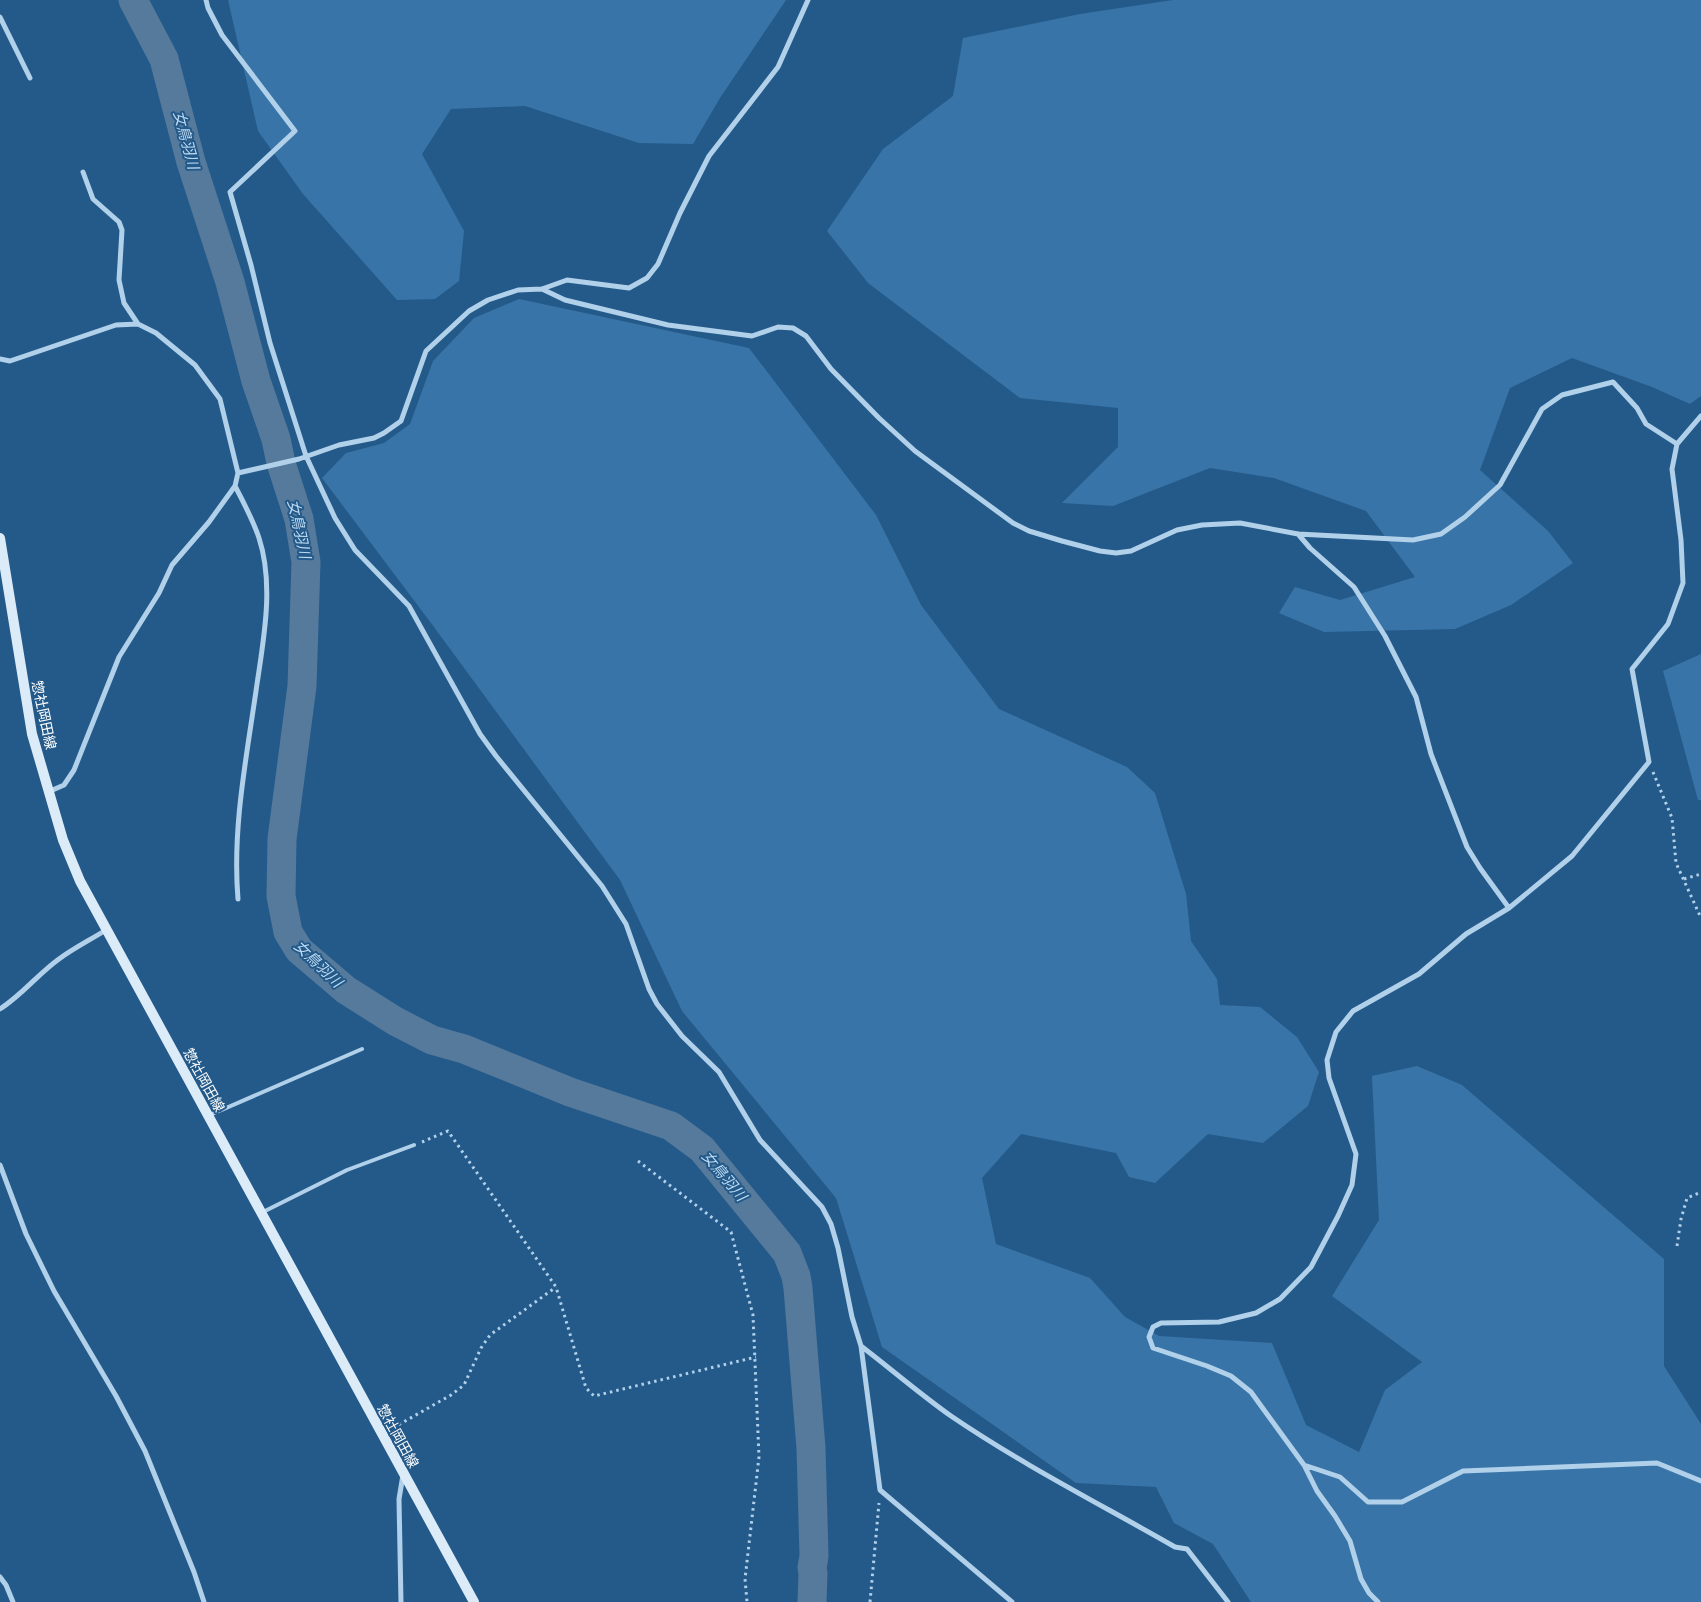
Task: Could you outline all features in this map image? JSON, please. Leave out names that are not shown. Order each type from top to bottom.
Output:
[{"type":"main road","name":"惣社岡田線","points":[[0,538],[32,734],[63,840],[80,881],[474,1602]]},
{"type":"street","points":[[206,0],[208,8],[222,34],[294,131],[230,192],[252,265],[270,343],[306,456],[335,518],[355,550],[409,606],[480,734],[602,886],[614,904],[626,924],[649,989],[657,1004],[682,1036],[719,1072],[760,1140],[806,1187],[822,1207],[831,1224],[838,1248],[852,1317],[861,1346],[880,1490],[1012,1602]]},
{"type":"street","points":[[240,473],[299,459],[339,445],[374,438],[384,433],[401,420],[426,351],[469,312],[488,300],[518,290],[542,289],[567,280],[629,288],[647,278],[658,264],[680,213],[709,156],[778,67],[808,0]]},
{"type":"street","points":[[0,17],[30,78]]},
{"type":"street","points":[[83,172],[93,200],[119,222],[122,230],[119,280],[124,303],[138,324]]},
{"type":"street","points":[[542,289],[565,300],[668,325],[752,336],[778,327],[793,328],[806,336],[832,369],[879,418],[915,451],[1013,523],[1029,531],[1100,551],[1116,553],[1132,551],[1177,530],[1202,525],[1240,523],[1298,534],[1413,540],[1441,534],[1465,517],[1500,485],[1542,409],[1562,395],[1613,382],[1637,408],[1646,424],[1677,444]]},
{"type":"street","points":[[0,359],[10,361],[116,325],[138,324],[156,333],[195,365],[220,399],[240,473],[235,486],[209,522],[172,565],[160,592],[119,657],[74,770],[64,785],[48,792]]},
{"type":"street","points":[[1378,1602],[1361,1579],[1350,1541],[1335,1516],[1317,1491],[1304,1465],[1251,1392],[1231,1376],[1153,1348],[1149,1337],[1153,1326],[1161,1323],[1219,1322],[1256,1313],[1280,1299],[1311,1267],[1352,1185],[1356,1154],[1329,1078],[1327,1060],[1336,1032],[1353,1011],[1418,974],[1466,934],[1509,908],[1572,856],[1649,762],[1632,669],[1668,624],[1683,583],[1681,540],[1672,469],[1677,444],[1701,416]]},
{"type":"street","points":[[235,486],[259,539],[265,569],[267,600],[263,647],[239,814],[236,872],[238,899]]},
{"type":"street","points":[[1298,534],[1310,548],[1354,587],[1385,636],[1416,697],[1431,754],[1468,847],[1480,868],[1509,908]]},
{"type":"street","points":[[0,1009],[12,1001],[60,958],[106,930]]},
{"type":"street","points":[[0,1165],[26,1234],[54,1291],[116,1396],[145,1451],[194,1572],[204,1602]]},
{"type":"street","points":[[861,1346],[951,1416],[1002,1448],[1081,1495],[1175,1547],[1187,1549],[1228,1602]]},
{"type":"street","points":[[1304,1465],[1340,1477],[1368,1502],[1402,1502],[1463,1472],[1657,1463],[1701,1481]]},
{"type":"street","points":[[401,1602],[398,1499],[404,1475]]},
{"type":"street","points":[[0,1577],[6,1585],[13,1602]]},
{"type":"lane","points":[[208,1116],[362,1049]]},
{"type":"lane","points":[[261,1213],[347,1170],[414,1145]]},
{"type":"path","points":[[1649,762],[1672,818],[1676,863],[1701,918]]},
{"type":"path","points":[[1684,879],[1701,874]]},
{"type":"path","points":[[414,1145],[448,1131],[556,1287],[586,1388],[594,1396],[756,1357]]},
{"type":"path","points":[[638,1160],[731,1232],[753,1315],[759,1457],[746,1579],[747,1602]]},
{"type":"path","points":[[1677,1246],[1681,1219],[1687,1198],[1701,1192]]},
{"type":"path","points":[[382,1434],[451,1395],[464,1385],[481,1348],[490,1335],[556,1287]]},
{"type":"path","points":[[870,1602],[880,1490]]},
{"type":"shaded area","points":[[228,0],[786,0],[720,98],[693,144],[639,143],[525,106],[451,109],[422,154],[464,231],[459,281],[435,299],[397,300],[303,194],[258,131]]},
{"type":"shaded area","points":[[1173,0],[1701,0],[1701,396],[1690,404],[1652,387],[1572,358],[1510,388],[1480,470],[1548,531],[1573,563],[1511,605],[1455,629],[1324,632],[1279,613],[1295,587],[1340,600],[1415,577],[1366,511],[1274,478],[1210,468],[1113,506],[1062,503],[1118,447],[1118,408],[1020,398],[868,283],[827,231],[883,149],[953,96],[963,38],[1080,14]]},
{"type":"shaded area","points":[[519,299],[749,348],[876,515],[921,605],[999,709],[1127,767],[1155,793],[1186,894],[1191,941],[1217,979],[1220,1005],[1260,1007],[1297,1037],[1319,1072],[1308,1106],[1263,1143],[1208,1134],[1155,1183],[1129,1177],[1116,1153],[1021,1134],[982,1178],[996,1244],[1090,1278],[1125,1317],[1159,1336],[1272,1343],[1306,1425],[1359,1452],[1385,1390],[1422,1362],[1332,1296],[1379,1220],[1372,1076],[1417,1066],[1462,1085],[1664,1259],[1664,1366],[1701,1424],[1701,1602],[1251,1602],[1213,1544],[1174,1523],[1156,1487],[1076,1483],[882,1347],[836,1198],[682,1011],[620,880],[322,478],[346,453],[384,443],[410,424],[433,361],[474,318]]},
{"type":"shaded area","points":[[1701,654],[1701,800],[1698,800],[1663,671]]},
{"type":"waterway","name":"女鳥羽川","points":[[133,0],[164,59],[191,162],[230,282],[256,381],[276,439],[281,463],[299,519],[306,562],[302,686],[282,839],[281,896],[288,932],[299,950],[346,990],[395,1021],[432,1040],[464,1049],[570,1092],[671,1126],[702,1149],[787,1253],[796,1276],[798,1288],[811,1448],[814,1556],[812,1602]]}]
